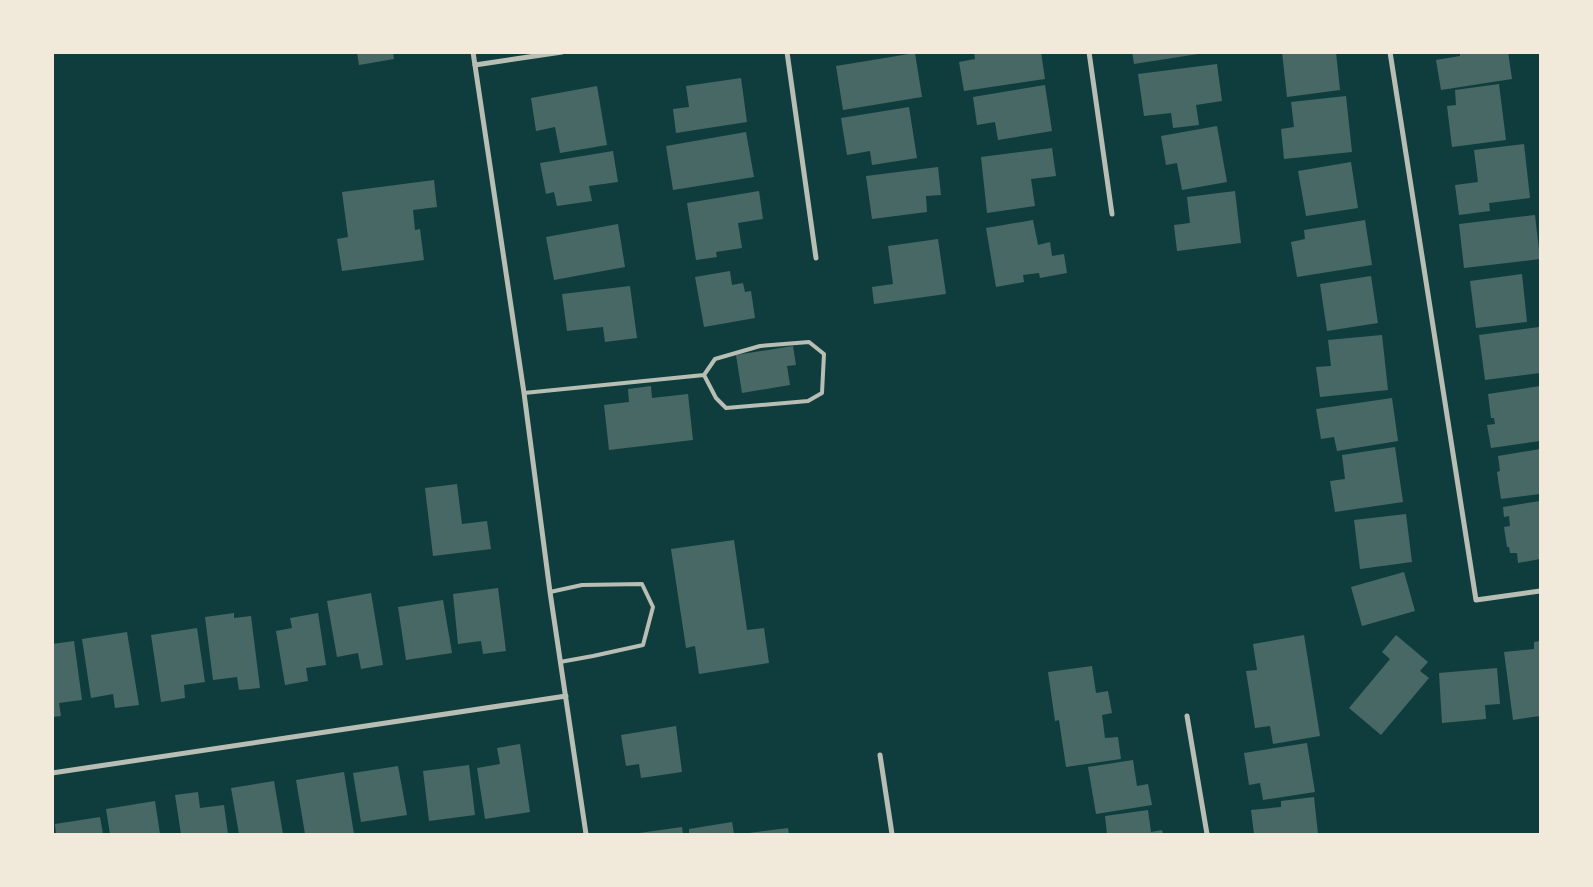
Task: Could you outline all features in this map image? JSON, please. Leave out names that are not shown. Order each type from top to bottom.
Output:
[{"type":"street","points":[[473,52],[524,393],[550,592],[586,834]]},
{"type":"street","points":[[475,66],[562,52]]},
{"type":"street","points":[[786,52],[816,258]]},
{"type":"street","points":[[1089,52],[1112,214]]},
{"type":"street","points":[[1390,52],[1476,600],[1540,591]]},
{"type":"street","points":[[52,773],[566,696]]},
{"type":"street","points":[[1187,716],[1207,834]]},
{"type":"street","points":[[880,755],[892,834]]},
{"type":"lane","points":[[524,393],[704,375],[715,359],[760,346],[809,342],[824,354],[822,393],[808,401],[726,408],[716,398],[704,375]]},
{"type":"lane","points":[[550,592],[582,585],[642,584],[653,607],[643,645],[560,662]]},
{"type":"building","points":[[357,52],[393,52],[394,59],[359,65]]},
{"type":"building","points":[[974,52],[1041,52],[1045,79],[964,91],[959,62],[975,59]]},
{"type":"building","points":[[1132,52],[1198,52],[1198,54],[1134,64]]},
{"type":"building","points":[[1282,52],[1336,52],[1340,90],[1287,97]]},
{"type":"building","points":[[1460,52],[1508,52],[1512,79],[1441,90],[1436,60],[1460,56]]},
{"type":"building","points":[[915,53],[922,97],[843,110],[836,66]]},
{"type":"building","points":[[1217,64],[1222,101],[1196,105],[1199,125],[1173,128],[1171,113],[1144,116],[1138,74]]},
{"type":"building","points":[[741,78],[747,122],[676,133],[673,109],[689,107],[686,86]]},
{"type":"building","points":[[1499,84],[1506,140],[1452,147],[1447,106],[1456,105],[1455,90]]},
{"type":"building","points":[[1045,85],[1052,131],[998,140],[995,122],[977,125],[973,97]]},
{"type":"building","points":[[597,86],[607,145],[560,153],[555,127],[536,131],[531,98]]},
{"type":"building","points":[[1346,96],[1352,152],[1284,159],[1281,129],[1294,127],[1291,102]]},
{"type":"building","points":[[909,107],[917,158],[872,165],[870,151],[847,155],[841,118]]},
{"type":"building","points":[[1217,126],[1227,182],[1182,190],[1177,163],[1166,165],[1161,136]]},
{"type":"building","points":[[746,132],[754,177],[673,190],[666,146]]},
{"type":"building","points":[[1524,144],[1530,198],[1489,203],[1490,211],[1459,215],[1455,185],[1478,182],[1474,150]]},
{"type":"building","points":[[1052,148],[1056,176],[1031,179],[1035,206],[987,213],[981,157]]},
{"type":"building","points":[[613,151],[618,182],[589,186],[592,201],[557,206],[554,192],[546,194],[540,163]]},
{"type":"building","points":[[1351,162],[1358,208],[1306,216],[1298,171]]},
{"type":"building","points":[[938,167],[941,195],[926,196],[927,212],[872,219],[866,176]]},
{"type":"building","points":[[434,180],[437,207],[413,210],[415,230],[420,229],[424,260],[342,271],[337,239],[348,237],[342,192]]},
{"type":"building","points":[[759,191],[763,219],[738,223],[742,248],[716,252],[717,257],[696,260],[687,203]]},
{"type":"building","points":[[1235,191],[1241,243],[1177,251],[1174,225],[1190,223],[1187,197]]},
{"type":"building","points":[[1535,215],[1540,259],[1464,268],[1459,224]]},
{"type":"building","points":[[1033,220],[1038,245],[1050,242],[1052,256],[1064,254],[1067,273],[1040,278],[1039,273],[1023,275],[1024,282],[996,287],[986,228]]},
{"type":"building","points":[[1365,220],[1372,265],[1297,277],[1291,242],[1305,239],[1304,230]]},
{"type":"building","points":[[618,224],[625,267],[554,280],[546,237]]},
{"type":"building","points":[[938,239],[946,294],[874,304],[872,287],[893,284],[888,246]]},
{"type":"building","points":[[730,271],[732,285],[743,283],[745,292],[751,291],[755,318],[704,327],[695,277]]},
{"type":"building","points":[[1522,274],[1527,322],[1476,328],[1470,281]]},
{"type":"building","points":[[1371,276],[1378,323],[1327,331],[1320,284]]},
{"type":"building","points":[[630,286],[637,338],[605,342],[603,327],[567,331],[562,294]]},
{"type":"building","points":[[1539,327],[1540,373],[1485,380],[1479,335]]},
{"type":"building","points":[[1382,335],[1388,390],[1320,397],[1316,367],[1331,366],[1328,340]]},
{"type":"building","points":[[793,346],[796,365],[787,366],[790,385],[742,393],[736,355]]},
{"type":"building","points":[[651,386],[652,398],[688,394],[693,440],[609,450],[604,405],[629,402],[628,389]]},
{"type":"building","points":[[1540,386],[1540,441],[1491,448],[1487,425],[1495,424],[1494,418],[1491,418],[1488,394]]},
{"type":"building","points":[[1392,398],[1398,441],[1337,451],[1334,437],[1321,439],[1316,409]]},
{"type":"building","points":[[1395,447],[1403,502],[1335,512],[1330,481],[1345,479],[1342,455]]},
{"type":"building","points":[[1540,449],[1540,494],[1501,499],[1497,472],[1500,471],[1498,456]]},
{"type":"building","points":[[457,484],[462,524],[487,521],[491,549],[433,556],[425,488]]},
{"type":"building","points":[[1540,501],[1540,559],[1518,563],[1517,553],[1510,553],[1509,547],[1507,547],[1504,527],[1510,526],[1509,516],[1504,517],[1503,507]]},
{"type":"building","points":[[1406,514],[1412,562],[1360,569],[1354,520]]},
{"type":"building","points":[[734,540],[747,630],[764,628],[769,663],[699,674],[695,646],[686,648],[671,549]]},
{"type":"building","points":[[1404,572],[1415,611],[1362,626],[1351,587]]},
{"type":"building","points":[[498,588],[506,651],[483,654],[481,641],[458,644],[453,594]]},
{"type":"building","points":[[371,593],[383,665],[361,669],[358,653],[337,657],[327,601]]},
{"type":"building","points":[[443,600],[452,653],[406,660],[398,607]]},
{"type":"building","points":[[234,613],[234,618],[251,616],[260,688],[239,690],[237,677],[213,680],[205,617]]},
{"type":"building","points":[[318,613],[326,665],[306,668],[308,681],[285,685],[276,631],[292,628],[290,618]]},
{"type":"building","points":[[197,628],[205,682],[184,685],[185,698],[161,702],[151,635]]},
{"type":"building","points":[[127,632],[139,705],[115,708],[113,694],[91,698],[82,639]]},
{"type":"building","points":[[1304,635],[1320,736],[1273,744],[1270,726],[1255,728],[1246,671],[1257,670],[1253,644]]},
{"type":"building","points":[[1396,635],[1428,662],[1420,671],[1429,678],[1381,735],[1349,708],[1390,659],[1382,652]]},
{"type":"building","points":[[74,641],[82,700],[59,703],[61,716],[52,717],[52,644]]},
{"type":"building","points":[[1540,641],[1540,716],[1513,720],[1504,652],[1534,649],[1534,642]]},
{"type":"building","points":[[1092,666],[1096,693],[1108,691],[1112,713],[1102,715],[1105,738],[1118,737],[1121,759],[1066,767],[1059,720],[1055,721],[1048,672]]},
{"type":"building","points":[[1497,668],[1500,704],[1485,705],[1486,719],[1442,723],[1439,673]]},
{"type":"building","points":[[676,726],[682,772],[641,778],[639,764],[626,766],[621,735]]},
{"type":"building","points":[[1307,743],[1315,792],[1263,800],[1260,783],[1249,785],[1244,753]]},
{"type":"building","points":[[520,744],[530,812],[485,819],[477,768],[500,764],[497,748]]},
{"type":"building","points":[[1133,760],[1137,786],[1148,784],[1152,805],[1096,814],[1088,767]]},
{"type":"building","points":[[469,765],[475,815],[429,821],[423,771]]},
{"type":"building","points":[[398,766],[407,815],[361,822],[353,773]]},
{"type":"building","points":[[344,772],[354,834],[305,834],[296,780]]},
{"type":"building","points":[[274,781],[283,834],[239,834],[231,788]]},
{"type":"building","points":[[198,792],[200,808],[224,805],[228,834],[181,834],[175,795]]},
{"type":"building","points":[[1314,797],[1318,834],[1254,834],[1251,810],[1281,807],[1281,801]]},
{"type":"building","points":[[155,801],[160,834],[110,834],[106,809]]},
{"type":"building","points":[[1148,810],[1151,832],[1162,830],[1163,834],[1107,834],[1105,816]]},
{"type":"building","points":[[100,817],[103,834],[56,834],[55,824]]},
{"type":"building","points":[[732,822],[734,834],[689,834],[689,829]]},
{"type":"building","points":[[682,827],[683,834],[639,833]]},
{"type":"building","points":[[788,828],[789,834],[749,834],[749,833]]}]
